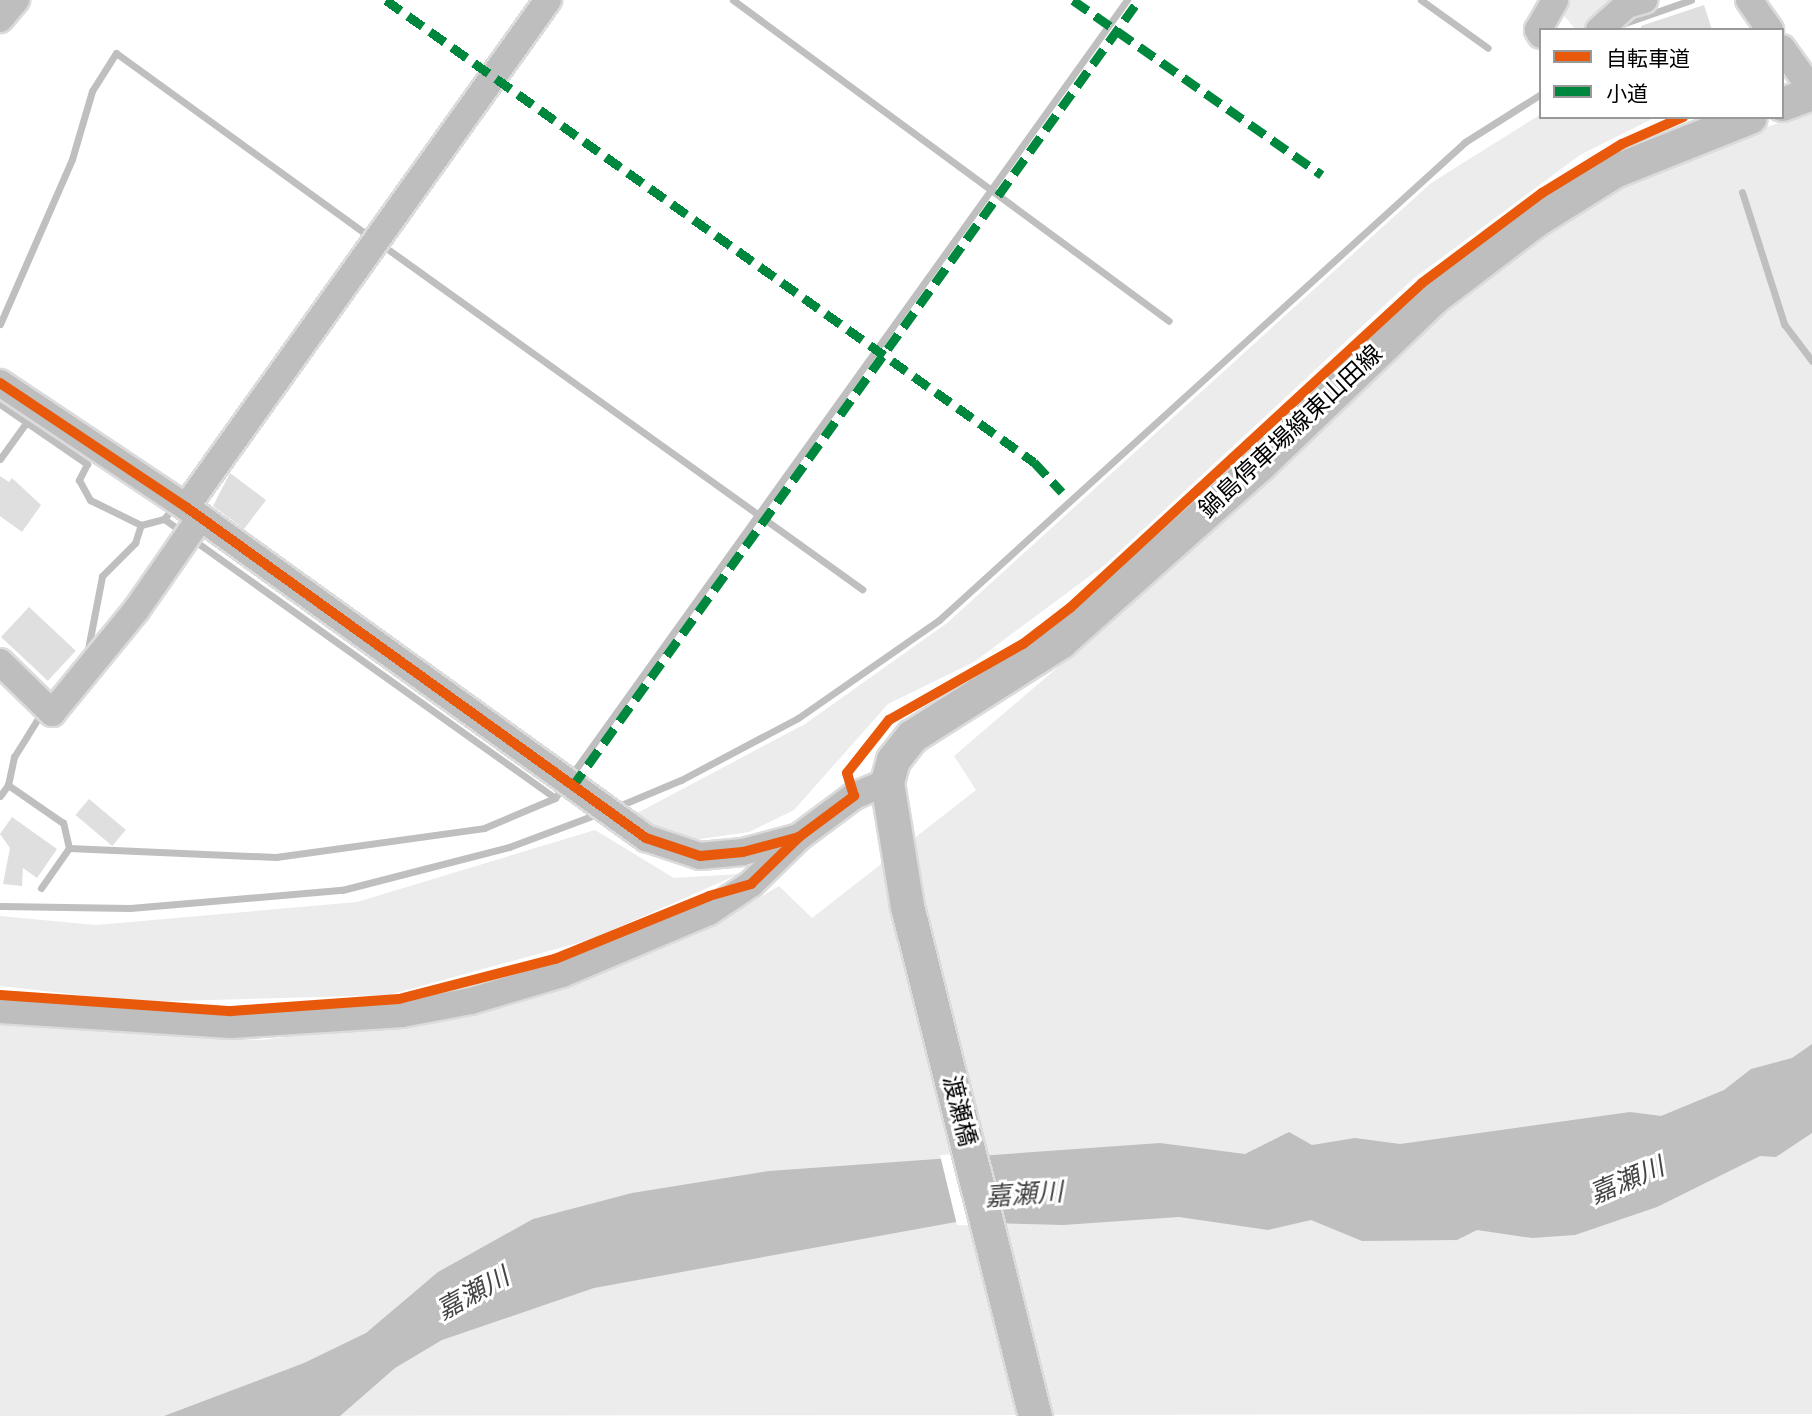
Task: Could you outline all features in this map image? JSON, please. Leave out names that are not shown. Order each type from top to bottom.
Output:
[{"type":"main road","points":[[1784,103],[1812,92]]},
{"type":"main road","name":"鍋島停車場線東山田線","points":[[889,793],[893,760],[912,736],[1060,642],[1259,465],[1434,297],[1534,221],[1614,171],[1745,119]]},
{"type":"main road","name":"渡瀬橋","points":[[889,793],[907,906],[1035,1416]]},
{"type":"street","points":[[0,19],[16,0]]},
{"type":"street","points":[[0,662],[47,708],[186,518],[377,241],[548,0]]},
{"type":"street","points":[[1539,28],[1555,0]]},
{"type":"street","points":[[1601,28],[1627,5],[1644,0]]},
{"type":"street","points":[[1749,0],[1769,28]]},
{"type":"street","points":[[1784,51],[1812,92]]},
{"type":"street","points":[[0,383],[186,518],[618,822],[673,850],[700,856],[743,852],[799,837]]},
{"type":"street","points":[[0,1010],[231,1025],[389,1016],[471,1001],[562,974],[709,912],[751,884],[799,837],[854,796],[889,793]]},
{"type":"shaded area","points":[[1565,0],[1616,0],[1586,28],[1574,28],[1560,11]]},
{"type":"shaded area","points":[[1812,110],[1812,1414],[0,1416],[0,1025],[261,1040],[443,1017],[568,986],[709,927],[779,886],[812,918],[976,790],[954,756],[1112,621],[1410,343],[1543,233],[1655,170]]},
{"type":"shaded area","points":[[1539,115],[1539,119],[1652,119],[1580,155],[1413,279],[1106,564],[974,662],[888,704],[794,810],[749,832],[687,841],[626,819],[805,724],[947,623],[1431,183]]},
{"type":"shaded area","points":[[595,830],[674,878],[739,874],[592,939],[389,995],[142,1002],[0,986],[0,916],[96,925],[357,902]]},
{"type":"water","name":"嘉瀬川","points":[[1812,1044],[1812,1133],[1776,1157],[1760,1156],[1657,1207],[1575,1235],[1532,1238],[1477,1230],[1457,1240],[1362,1241],[1311,1220],[1268,1230],[1179,1217],[1063,1225],[956,1222],[594,1288],[442,1340],[395,1368],[340,1416],[164,1416],[304,1363],[366,1333],[438,1272],[533,1219],[632,1193],[769,1171],[1160,1143],[1245,1154],[1289,1132],[1312,1145],[1355,1138],[1400,1144],[1630,1112],[1661,1116],[1724,1090],[1751,1069],[1792,1058]]},
{"type":"pier","points":[[985,1152],[1003,1227],[957,1225],[940,1155]]},
{"type":"building","points":[[1704,5],[1711,28],[1641,28]]},
{"type":"building","points":[[230,473],[266,500],[244,529],[213,506]]},
{"type":"building","points":[[0,476],[9,482],[12,478],[41,505],[22,532],[0,516]]},
{"type":"building","points":[[29,607],[76,651],[48,681],[1,637]]},
{"type":"building","points":[[89,799],[126,830],[112,846],[76,815]]},
{"type":"building","points":[[12,817],[57,849],[37,878],[23,868],[22,886],[3,884],[10,848],[0,834]]},
{"type":"waterway","points":[[733,0],[1169,321]]},
{"type":"waterway","points":[[164,519],[555,798],[1127,0]]},
{"type":"waterway","points":[[1421,0],[1488,48]]},
{"type":"waterway","points":[[1622,24],[1691,0]]},
{"type":"waterway","points":[[0,324],[72,159],[92,91],[116,53],[372,238]]},
{"type":"waterway","points":[[614,808],[681,780],[798,718],[939,620],[1465,142],[1539,95]]},
{"type":"waterway","points":[[1742,192],[1784,324],[1812,361]]},
{"type":"waterway","points":[[382,245],[862,589]]},
{"type":"waterway","points":[[0,404],[87,464],[79,480],[90,500],[141,525]]},
{"type":"waterway","points":[[0,459],[26,423]]},
{"type":"waterway","points":[[88,649],[102,576],[135,543],[141,525],[164,519],[174,506]]},
{"type":"waterway","points":[[41,888],[69,848],[63,823],[8,785],[14,757],[42,712]]},
{"type":"waterway","points":[[0,796],[8,785]]},
{"type":"waterway","points":[[69,848],[276,857],[484,828],[555,798]]},
{"type":"waterway","points":[[0,906],[130,908],[342,890],[509,847],[600,813]]},
{"type":"marked path","points":[[386,0],[1034,462],[1062,492]]},
{"type":"marked path","points":[[1073,0],[1322,175]]},
{"type":"marked path","points":[[572,787],[1139,0]]},
{"type":"cycle path","points":[[0,995],[231,1011],[399,999],[555,959],[709,896],[751,884],[799,837],[854,796],[847,773],[889,720],[1023,644],[1070,608],[1422,283],[1542,193],[1622,144],[1678,119]]},
{"type":"cycle path","points":[[0,383],[186,507],[646,838],[700,856],[743,852],[799,837]]}]
